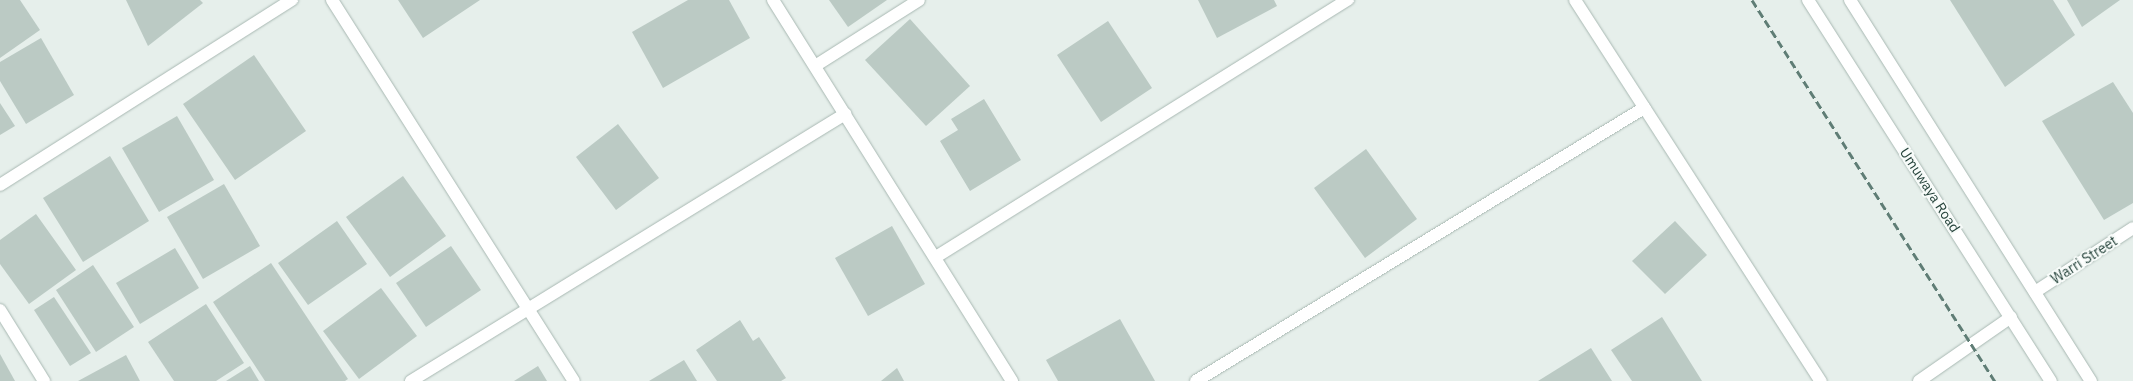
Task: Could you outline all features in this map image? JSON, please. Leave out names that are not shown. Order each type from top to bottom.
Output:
[{"type":"street","points":[[0,185],[292,0]]},
{"type":"street","points":[[332,0],[574,381]]},
{"type":"street","points":[[773,0],[936,257],[1012,381]]},
{"type":"street","points":[[815,66],[919,0]]},
{"type":"street","points":[[936,257],[1348,0]]},
{"type":"street","points":[[1575,0],[1821,381]]},
{"type":"street","name":"Umuwaya Road","points":[[1808,0],[2051,381]]},
{"type":"street","points":[[1850,0],[2091,381]]},
{"type":"street","points":[[1196,381],[1644,108]]},
{"type":"street","points":[[411,381],[527,307],[845,114]]},
{"type":"street","name":"Warri Street","points":[[2035,292],[2133,228]]},
{"type":"street","points":[[0,310],[44,381]]},
{"type":"street","points":[[1918,381],[2011,317]]},
{"type":"building","points":[[0,0],[20,0],[40,30],[0,58]]},
{"type":"building","points":[[126,0],[200,0],[203,3],[148,46]]},
{"type":"building","points":[[398,0],[480,0],[423,38]]},
{"type":"building","points":[[688,0],[729,0],[750,38],[663,88],[632,32]]},
{"type":"building","points":[[829,0],[887,0],[848,27]]},
{"type":"building","points":[[1198,0],[1274,0],[1277,6],[1217,38]]},
{"type":"building","points":[[1950,0],[2053,0],[2075,35],[2005,87]]},
{"type":"building","points":[[2067,0],[2120,0],[2082,27]]},
{"type":"building","points":[[910,19],[970,86],[926,126],[865,60]]},
{"type":"building","points":[[1108,21],[1152,88],[1101,122],[1057,55]]},
{"type":"building","points":[[41,38],[74,95],[26,124],[0,81],[0,62]]},
{"type":"building","points":[[254,55],[306,131],[235,180],[183,104]]},
{"type":"building","points":[[2113,82],[2133,113],[2133,203],[2104,220],[2042,121]]},
{"type":"building","points":[[984,99],[1021,160],[970,191],[940,141],[958,130],[951,119]]},
{"type":"building","points":[[0,103],[15,126],[0,135]]},
{"type":"building","points":[[177,116],[214,180],[159,212],[122,148]]},
{"type":"building","points":[[618,124],[659,178],[616,210],[576,157]]},
{"type":"building","points":[[1366,149],[1417,219],[1365,258],[1314,188]]},
{"type":"building","points":[[110,156],[149,221],[83,262],[43,198]]},
{"type":"building","points":[[403,176],[446,236],[390,277],[346,217]]},
{"type":"building","points":[[224,184],[260,246],[203,279],[167,217]]},
{"type":"building","points":[[36,214],[76,270],[29,304],[0,264],[0,240]]},
{"type":"building","points":[[337,221],[367,264],[308,305],[278,263]]},
{"type":"building","points":[[1675,221],[1707,255],[1665,294],[1632,261]]},
{"type":"building","points":[[892,226],[925,284],[868,316],[835,258]]},
{"type":"building","points":[[451,246],[481,290],[426,327],[396,283]]},
{"type":"building","points":[[175,248],[199,288],[140,324],[116,283]]},
{"type":"building","points":[[271,263],[348,379],[345,381],[265,381],[213,302]]},
{"type":"building","points":[[93,265],[134,327],[96,352],[56,290]]},
{"type":"building","points":[[381,288],[417,336],[359,379],[323,331]]},
{"type":"building","points":[[54,297],[91,353],[70,366],[34,310]]},
{"type":"building","points":[[206,304],[244,363],[216,381],[174,381],[148,342]]},
{"type":"building","points":[[1662,317],[1702,381],[1632,381],[1611,350]]},
{"type":"building","points":[[1120,319],[1155,381],[1058,381],[1046,360]]},
{"type":"building","points":[[740,320],[753,341],[759,337],[786,378],[781,381],[717,381],[696,350]]},
{"type":"building","points":[[1591,348],[1612,381],[1538,381]]},
{"type":"building","points":[[0,354],[15,381],[0,381]]},
{"type":"building","points":[[126,355],[140,381],[78,381]]},
{"type":"building","points":[[684,360],[697,381],[649,381]]},
{"type":"building","points":[[250,366],[259,381],[226,381]]},
{"type":"building","points":[[538,366],[547,381],[514,381]]},
{"type":"building","points":[[897,368],[904,381],[881,381]]},
{"type":"railway","points":[[1752,0],[1995,381]]}]
